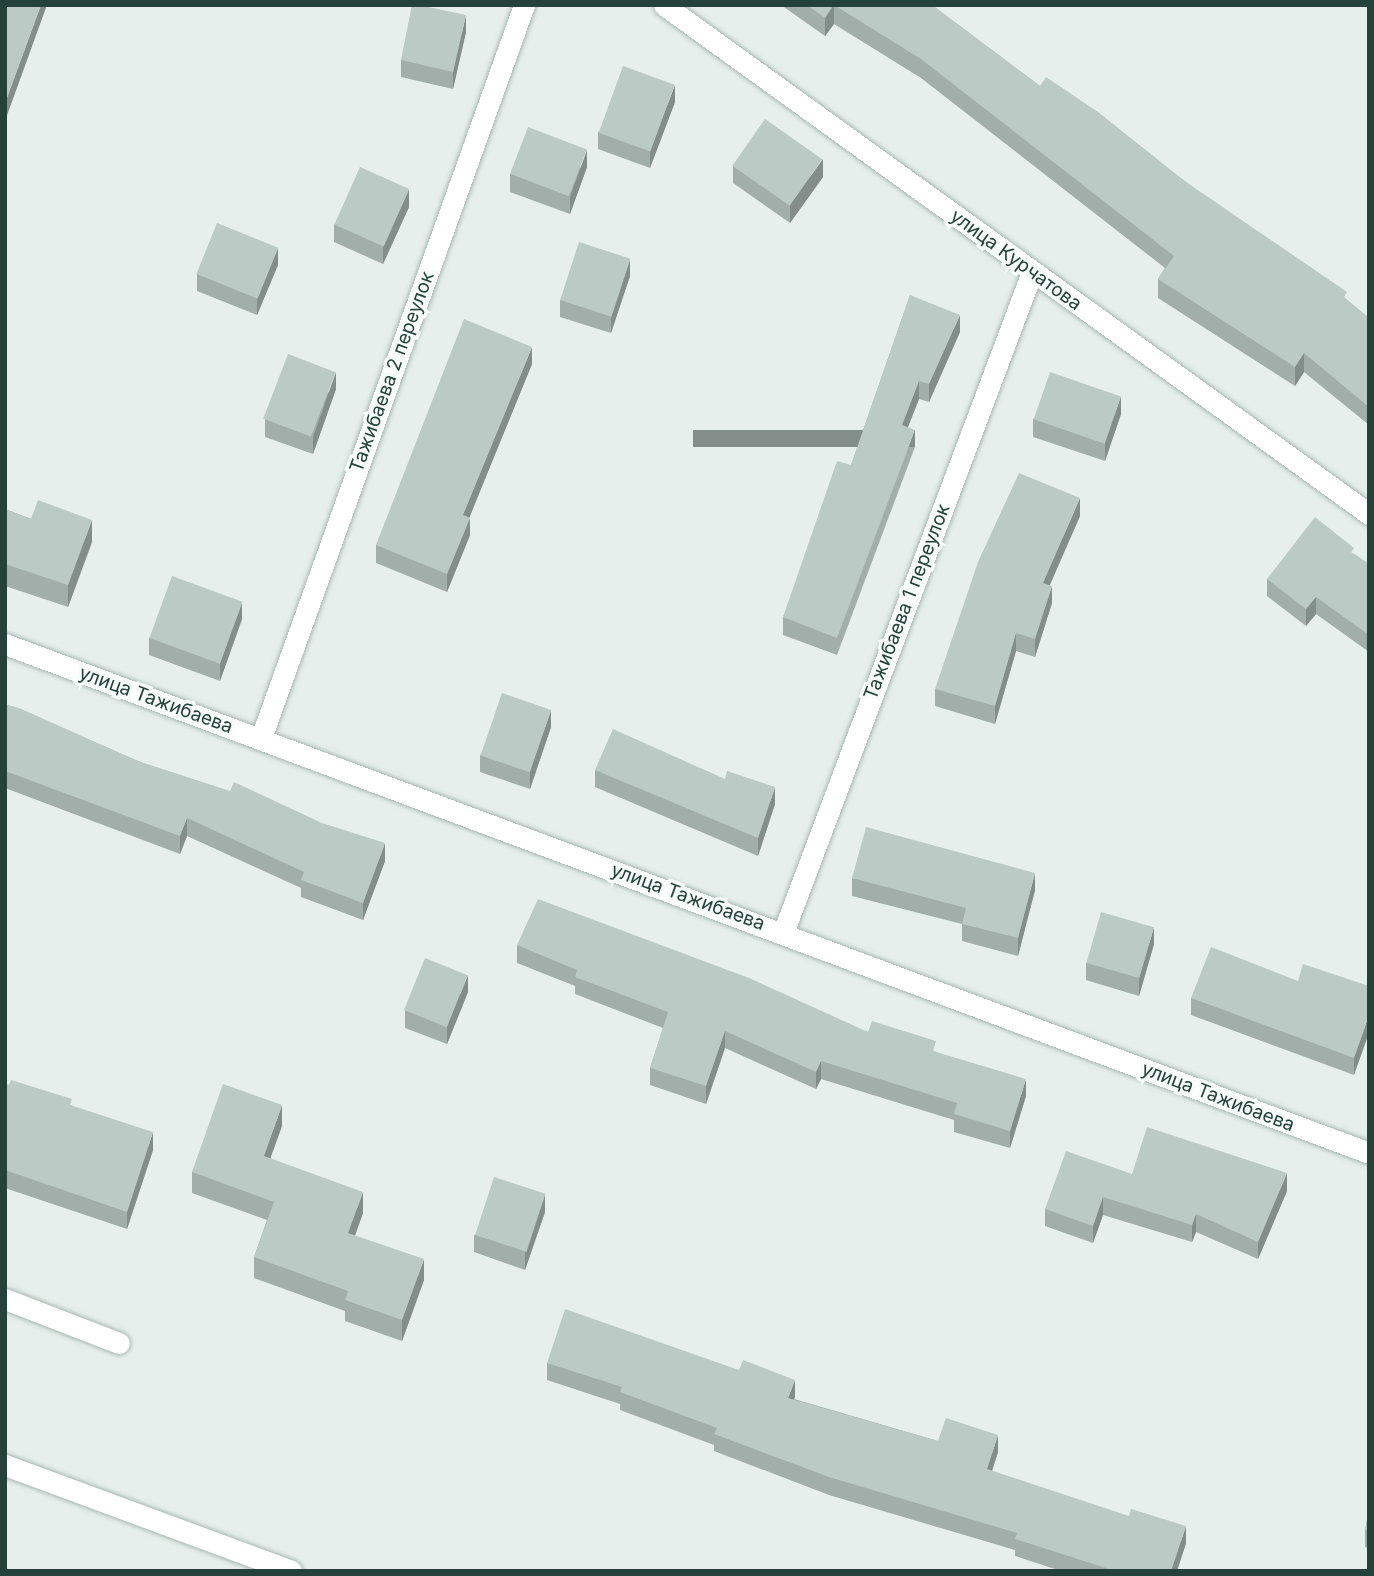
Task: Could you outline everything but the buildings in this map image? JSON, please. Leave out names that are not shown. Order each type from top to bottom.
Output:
[{"type":"street","name":"Тажибаева 2 переулок","points":[[261,738],[524,5]]},
{"type":"street","name":"улица Курчатова","points":[[664,5],[1369,514]]},
{"type":"street","name":"Тажибаева 1 переулок","points":[[783,933],[1032,272]]},
{"type":"street","name":"улица Тажибаева","points":[[5,644],[1369,1153]]},
{"type":"street","points":[[5,1299],[119,1343]]},
{"type":"street","points":[[5,1465],[291,1571]]}]
